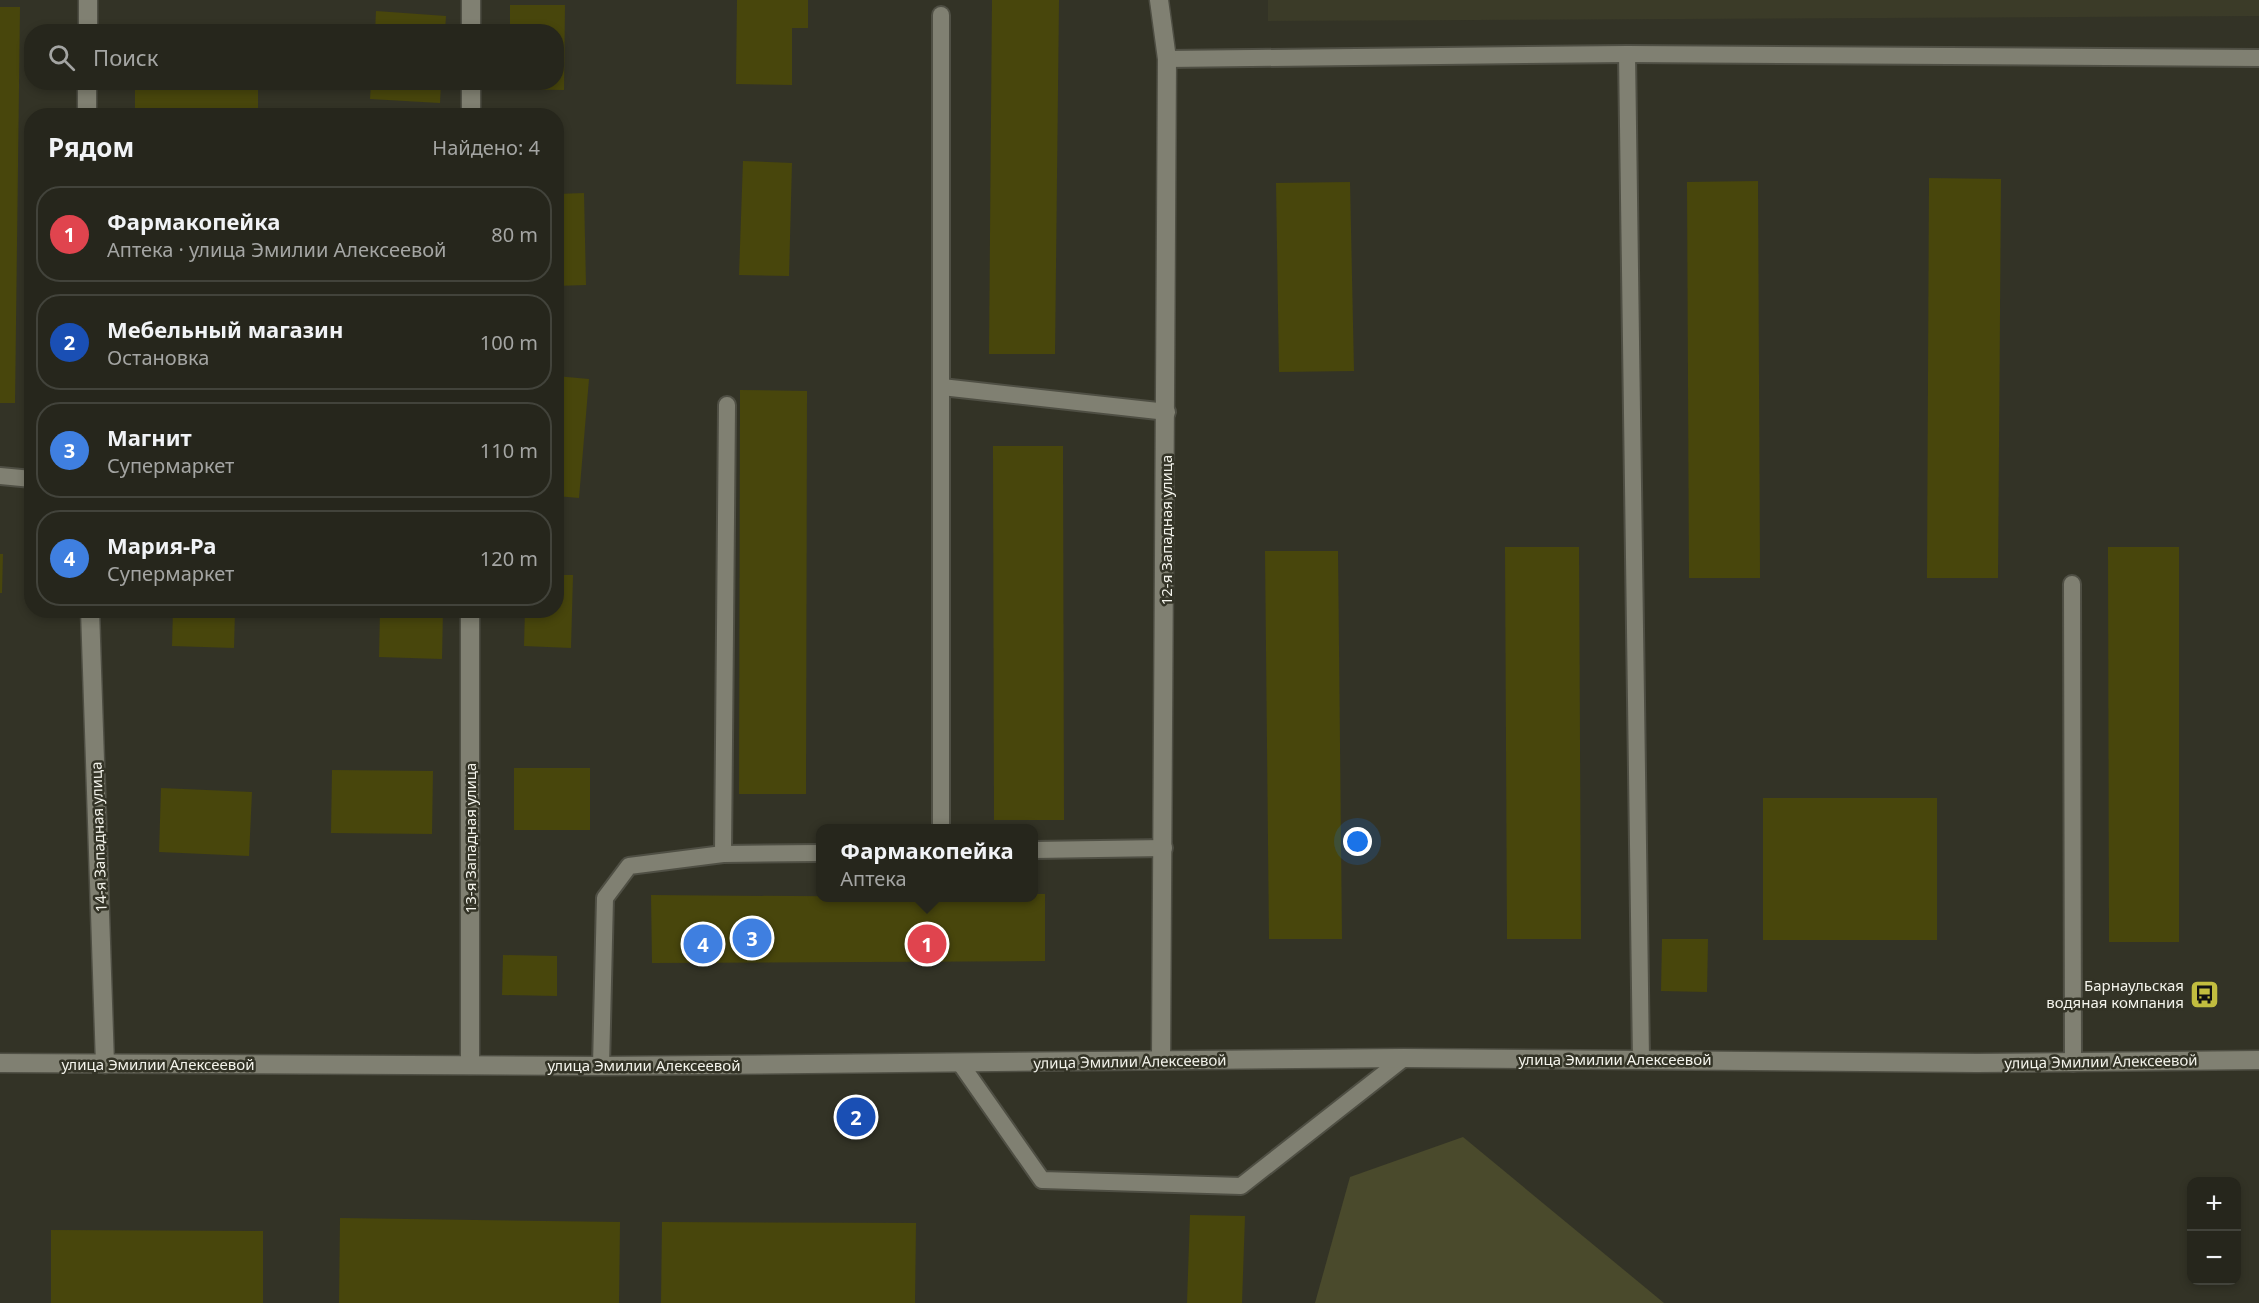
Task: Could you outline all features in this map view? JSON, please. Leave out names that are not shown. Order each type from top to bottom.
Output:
[{"type":"street","points":[[88,0],[88,24]]},
{"type":"street","points":[[471,0],[471,24]]},
{"type":"street","name":"12-я Западная улица","points":[[1159,0],[1167,59],[1167,412],[1161,1060]]},
{"type":"street","points":[[87,90],[87,108]]},
{"type":"street","points":[[471,90],[471,108]]},
{"type":"street","name":"14-я Западная улица","points":[[90,618],[105,1064]]},
{"type":"street","name":"13-я Западная улица","points":[[470,618],[470,1065]]},
{"type":"street","name":"улица Эмилии Алексеевой","points":[[0,1063],[601,1066],[1404,1058],[2073,1063],[2259,1060]]},
{"type":"lane","points":[[941,824],[942,15]]},
{"type":"lane","points":[[1167,59],[1627,54],[2259,58]]},
{"type":"lane","points":[[1627,54],[1641,1060]]},
{"type":"lane","points":[[942,387],[1167,412]]},
{"type":"lane","points":[[723,854],[727,405]]},
{"type":"lane","points":[[0,476],[24,478]]},
{"type":"lane","points":[[2072,584],[2073,1063]]},
{"type":"lane","points":[[1038,850],[1164,848]]},
{"type":"lane","points":[[601,1066],[605,898],[629,866],[723,854],[816,853]]},
{"type":"lane","points":[[960,1063],[1042,1180],[1241,1186],[1404,1058]]},
{"type":"shaded area","points":[[1268,0],[2259,0],[2259,16],[1268,21]]},
{"type":"shaded area","points":[[1463,1137],[1664,1303],[1315,1303],[1350,1177]]},
{"type":"building","points":[[737,0],[808,0],[808,28],[792,28],[792,85],[736,84]]},
{"type":"building","points":[[992,0],[1059,0],[1055,354],[989,354]]},
{"type":"building","points":[[510,5],[565,5],[564,90],[564,24],[510,24]]},
{"type":"building","points":[[0,7],[20,7],[15,403],[0,403]]},
{"type":"building","points":[[376,11],[446,16],[446,24],[375,24]]},
{"type":"building","points":[[135,90],[258,90],[258,108],[135,108]]},
{"type":"building","points":[[371,90],[441,90],[440,103],[370,99]]},
{"type":"building","points":[[743,161],[792,163],[789,276],[739,275]]},
{"type":"building","points":[[1929,178],[2001,179],[1998,578],[1927,578]]},
{"type":"building","points":[[1758,181],[1760,578],[1689,578],[1687,182]]},
{"type":"building","points":[[1350,182],[1354,371],[1279,372],[1276,183]]},
{"type":"building","points":[[584,193],[586,285],[564,286],[564,194]]},
{"type":"building","points":[[564,377],[589,379],[579,498],[564,497]]},
{"type":"building","points":[[740,390],[807,391],[806,794],[739,794]]},
{"type":"building","points":[[993,446],[1063,446],[1064,820],[994,820]]},
{"type":"building","points":[[1505,547],[1579,547],[1581,939],[1507,939]]},
{"type":"building","points":[[2108,547],[2179,547],[2179,942],[2109,942]]},
{"type":"building","points":[[1265,551],[1338,551],[1342,939],[1269,939]]},
{"type":"building","points":[[0,554],[3,554],[2,593],[0,593]]},
{"type":"building","points":[[564,575],[573,575],[571,648],[524,646],[525,618],[564,618]]},
{"type":"building","points":[[173,618],[235,618],[234,648],[172,646]]},
{"type":"building","points":[[380,618],[443,618],[442,659],[379,657]]},
{"type":"building","points":[[514,768],[590,768],[590,830],[514,830]]},
{"type":"building","points":[[332,770],[433,771],[432,834],[331,833]]},
{"type":"building","points":[[161,788],[252,792],[249,856],[159,852]]},
{"type":"building","points":[[1763,798],[1937,798],[1937,940],[1763,940]]},
{"type":"building","points":[[1038,894],[1045,894],[1045,961],[652,963],[651,895],[816,896],[816,902],[1038,902]]},
{"type":"building","points":[[1662,939],[1708,939],[1707,992],[1661,991]]},
{"type":"building","points":[[503,955],[557,956],[557,996],[502,995]]},
{"type":"building","points":[[1190,1215],[1245,1216],[1242,1303],[1187,1303]]},
{"type":"building","points":[[340,1218],[620,1222],[619,1303],[339,1303]]},
{"type":"building","points":[[662,1222],[916,1223],[915,1303],[661,1303]]},
{"type":"building","points":[[51,1230],[263,1231],[263,1303],[51,1303]]},
{"type":"place","name":"Магнит","points":[[752,938]]},
{"type":"place","name":"Мария-Ра","points":[[703,944]]},
{"type":"place","name":"Фармакопейка","points":[[927,944]]},
{"type":"place","name":"Барнаульская водяная компания","points":[[2205,994]]},
{"type":"place","name":"Мебельный магазин","points":[[856,1117]]}]
